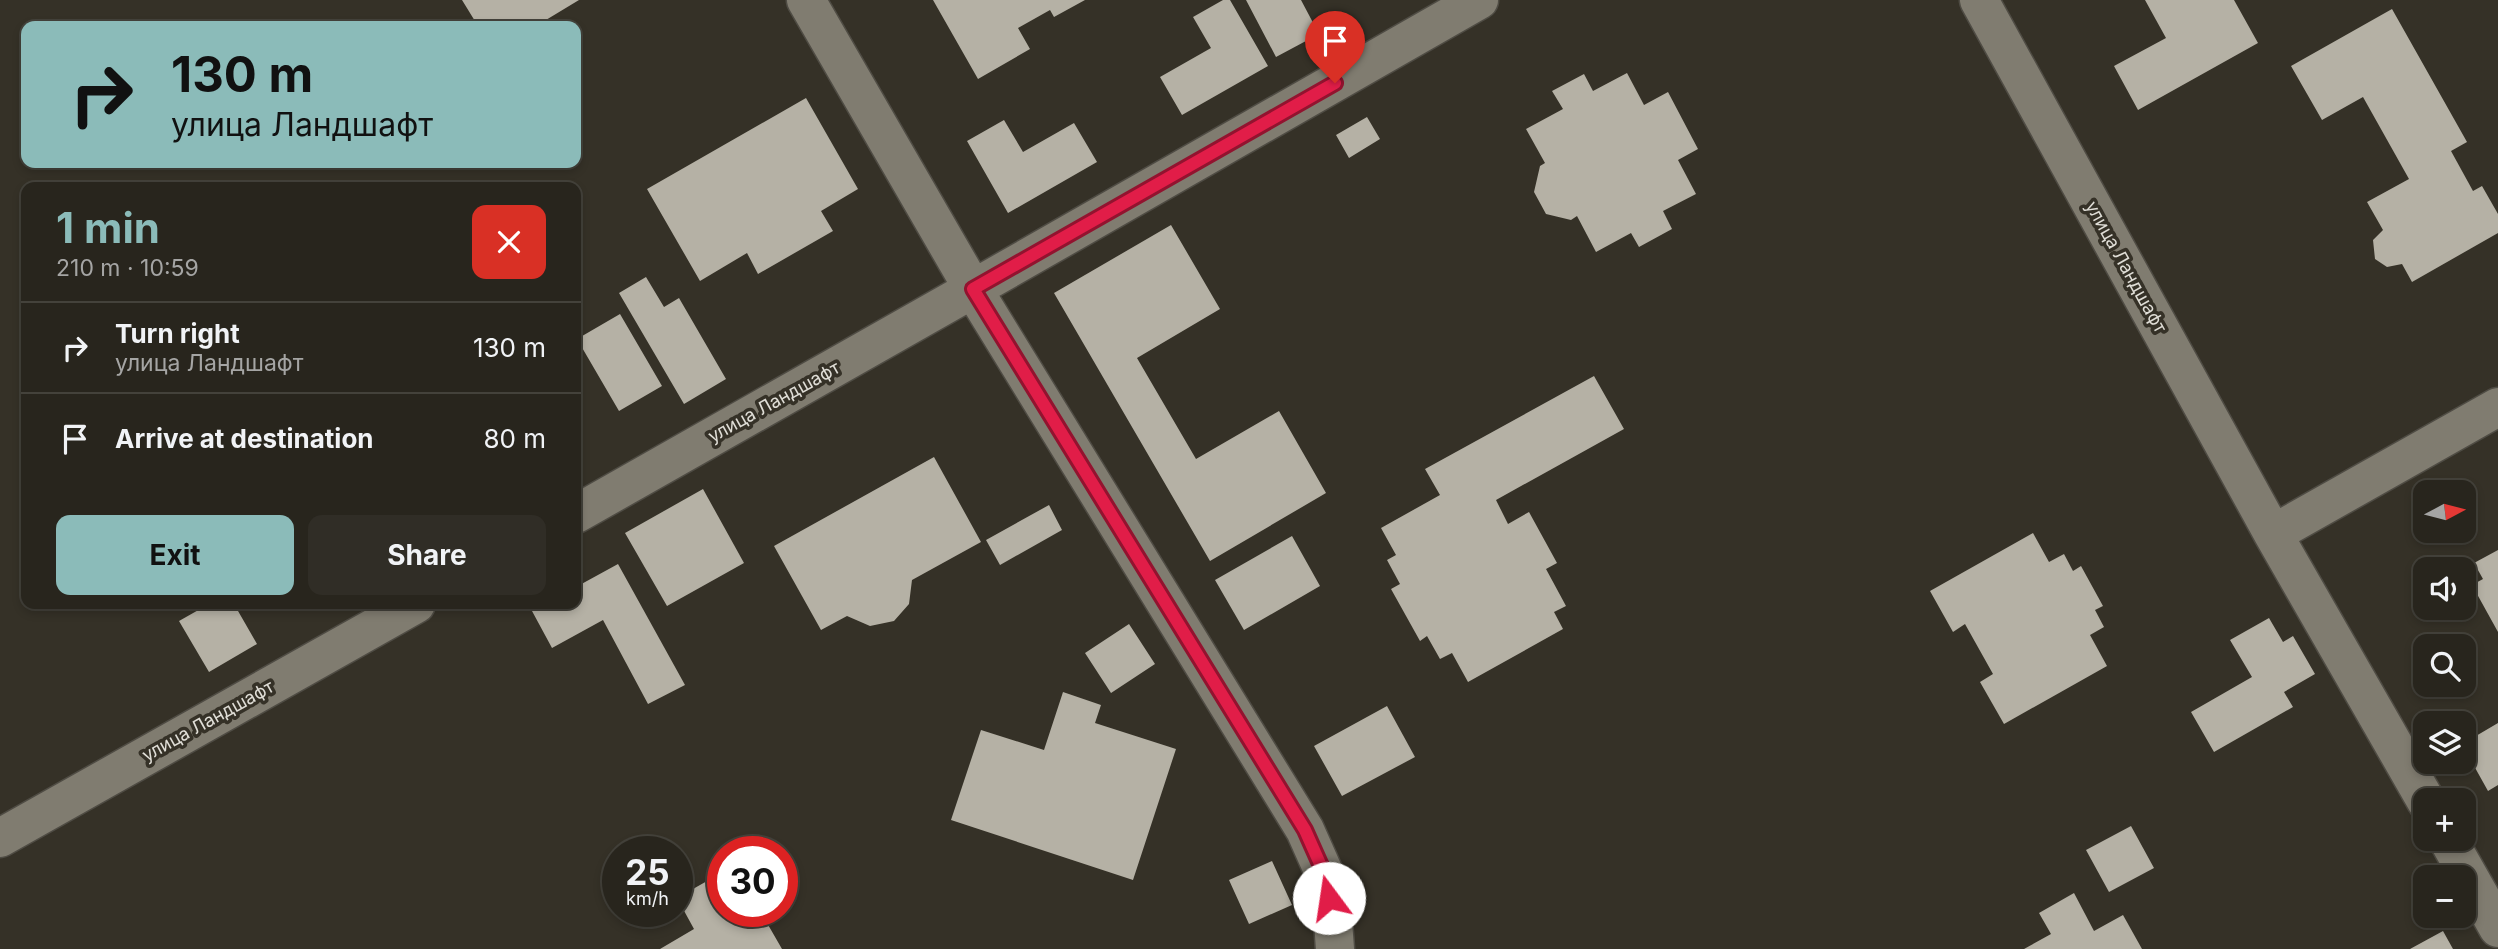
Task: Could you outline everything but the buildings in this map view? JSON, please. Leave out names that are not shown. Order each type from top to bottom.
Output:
[{"type":"street","points":[[806,0],[973,289],[1305,830],[1325,875],[1334,921],[1335,949]]},
{"type":"street","name":"улица Ландшафт","points":[[581,511],[1479,0]]},
{"type":"street","name":"улица Ландшафт","points":[[1979,0],[2273,534],[2418,788]]},
{"type":"street","points":[[2273,534],[2498,407]]},
{"type":"street","name":"улица Ландшафт","points":[[0,838],[407,609]]},
{"type":"street","points":[[2454,851],[2498,928]]},
{"type":"route","points":[[1329,898],[1325,875],[1305,830],[973,289],[1335,83]]}]
